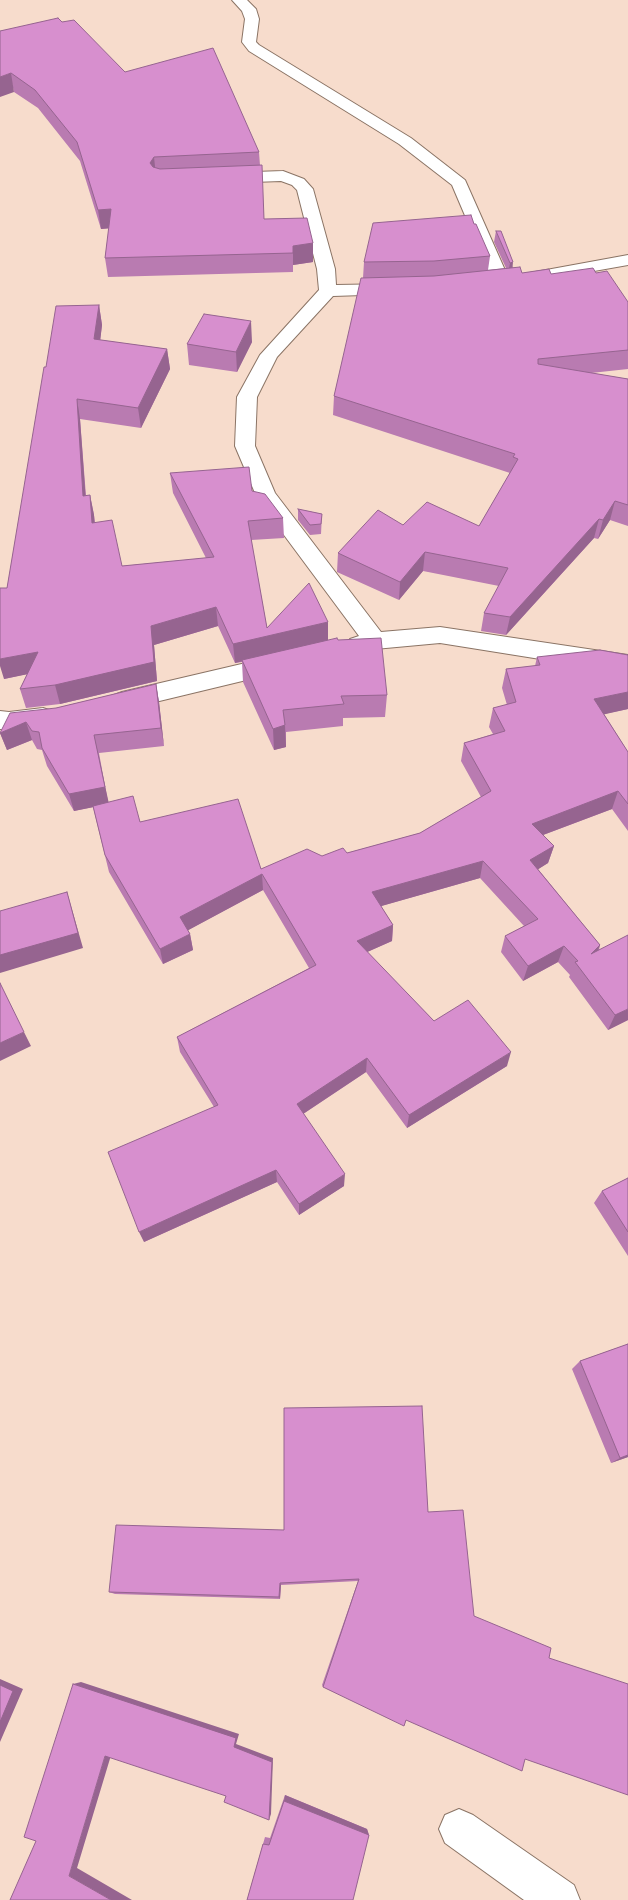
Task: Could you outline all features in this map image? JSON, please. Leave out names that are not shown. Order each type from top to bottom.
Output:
[{"type":"street","points":[[239,0],[249,8],[252,18],[249,42],[254,48],[405,141],[459,183],[501,282]]},
{"type":"street","points":[[209,179],[283,176],[298,182],[305,189],[326,268],[328,291]]},
{"type":"street","points":[[481,284],[628,260]]},
{"type":"street","points":[[375,641],[265,495],[244,446],[247,397],[269,355],[328,291],[413,288]]},
{"type":"street","points":[[337,650],[375,641],[440,635],[628,664]]},
{"type":"street","points":[[98,706],[298,660]]},
{"type":"street","points":[[0,720],[9,721],[60,715]]},
{"type":"street","points":[[459,1829],[559,1900]]},
{"type":"building","points":[[58,18],[62,22],[74,20],[125,72],[213,48],[259,152],[154,157],[150,163],[153,167],[160,169],[262,165],[264,219],[307,218],[313,243],[293,246],[293,253],[105,258],[111,209],[98,210],[77,142],[35,90],[11,73],[0,77],[0,31]]},
{"type":"building","points":[[471,215],[490,256],[434,261],[364,262],[373,223]]},
{"type":"building","points":[[496,231],[501,231],[513,262],[510,263]]},
{"type":"building","points":[[520,267],[522,273],[549,269],[551,274],[593,268],[596,273],[607,271],[628,302],[628,350],[538,359],[538,364],[628,379],[628,505],[615,501],[603,520],[599,519],[510,617],[484,613],[508,568],[425,552],[400,582],[338,553],[378,510],[403,525],[427,502],[479,526],[518,459],[513,457],[515,454],[334,396],[361,278],[434,276]]},
{"type":"building","points":[[99,305],[94,339],[167,349],[138,408],[77,399],[83,496],[90,495],[92,523],[112,520],[122,566],[214,557],[170,473],[249,467],[252,491],[265,494],[283,518],[248,521],[267,628],[309,583],[328,622],[233,644],[216,607],[151,626],[154,662],[55,685],[20,689],[38,652],[0,659],[0,588],[7,588],[56,306]]},
{"type":"building","points":[[204,314],[251,321],[236,352],[187,344]]},
{"type":"building","points":[[298,509],[322,514],[321,524],[310,525]]},
{"type":"building","points":[[337,638],[338,640],[381,638],[387,695],[341,696],[344,704],[283,710],[285,725],[273,729],[242,660]]},
{"type":"building","points":[[600,650],[628,655],[628,692],[594,699],[628,752],[628,804],[618,791],[532,824],[554,846],[530,860],[600,945],[591,954],[628,935],[628,1009],[615,1015],[575,962],[578,961],[564,946],[528,966],[505,936],[538,919],[483,861],[372,892],[393,925],[357,941],[434,1021],[468,1000],[511,1052],[409,1115],[367,1058],[297,1104],[345,1174],[299,1204],[276,1170],[139,1232],[108,1152],[218,1105],[177,1037],[316,965],[262,874],[180,917],[190,934],[160,949],[105,855],[93,806],[133,796],[140,822],[238,799],[261,869],[307,849],[322,856],[343,848],[347,853],[420,833],[491,791],[464,743],[505,731],[493,708],[516,702],[506,669],[540,665],[537,657]]},
{"type":"building","points":[[156,684],[161,728],[94,735],[105,787],[69,794],[42,748],[39,732],[32,731],[26,722],[0,733],[10,713],[56,708]]},
{"type":"building","points":[[67,892],[78,933],[0,955],[0,911]]},
{"type":"building","points":[[0,983],[24,1032],[0,1043]]},
{"type":"building","points":[[628,1178],[628,1232],[602,1191]]},
{"type":"building","points":[[628,1344],[628,1455],[620,1458],[580,1361]]},
{"type":"building","points":[[422,1406],[428,1512],[463,1510],[474,1616],[551,1648],[549,1658],[628,1684],[628,1795],[525,1759],[522,1771],[406,1720],[404,1726],[323,1687],[359,1579],[280,1583],[279,1597],[109,1592],[116,1525],[284,1530],[284,1408]]},
{"type":"building","points":[[73,1684],[236,1738],[234,1747],[272,1762],[269,1820],[224,1802],[226,1796],[105,1756],[69,1876],[111,1900],[10,1900],[36,1841],[24,1837]]},
{"type":"building","points":[[0,1685],[13,1691],[0,1722]]},
{"type":"building","points":[[284,1801],[369,1835],[353,1900],[247,1900],[263,1844],[269,1845]]}]
